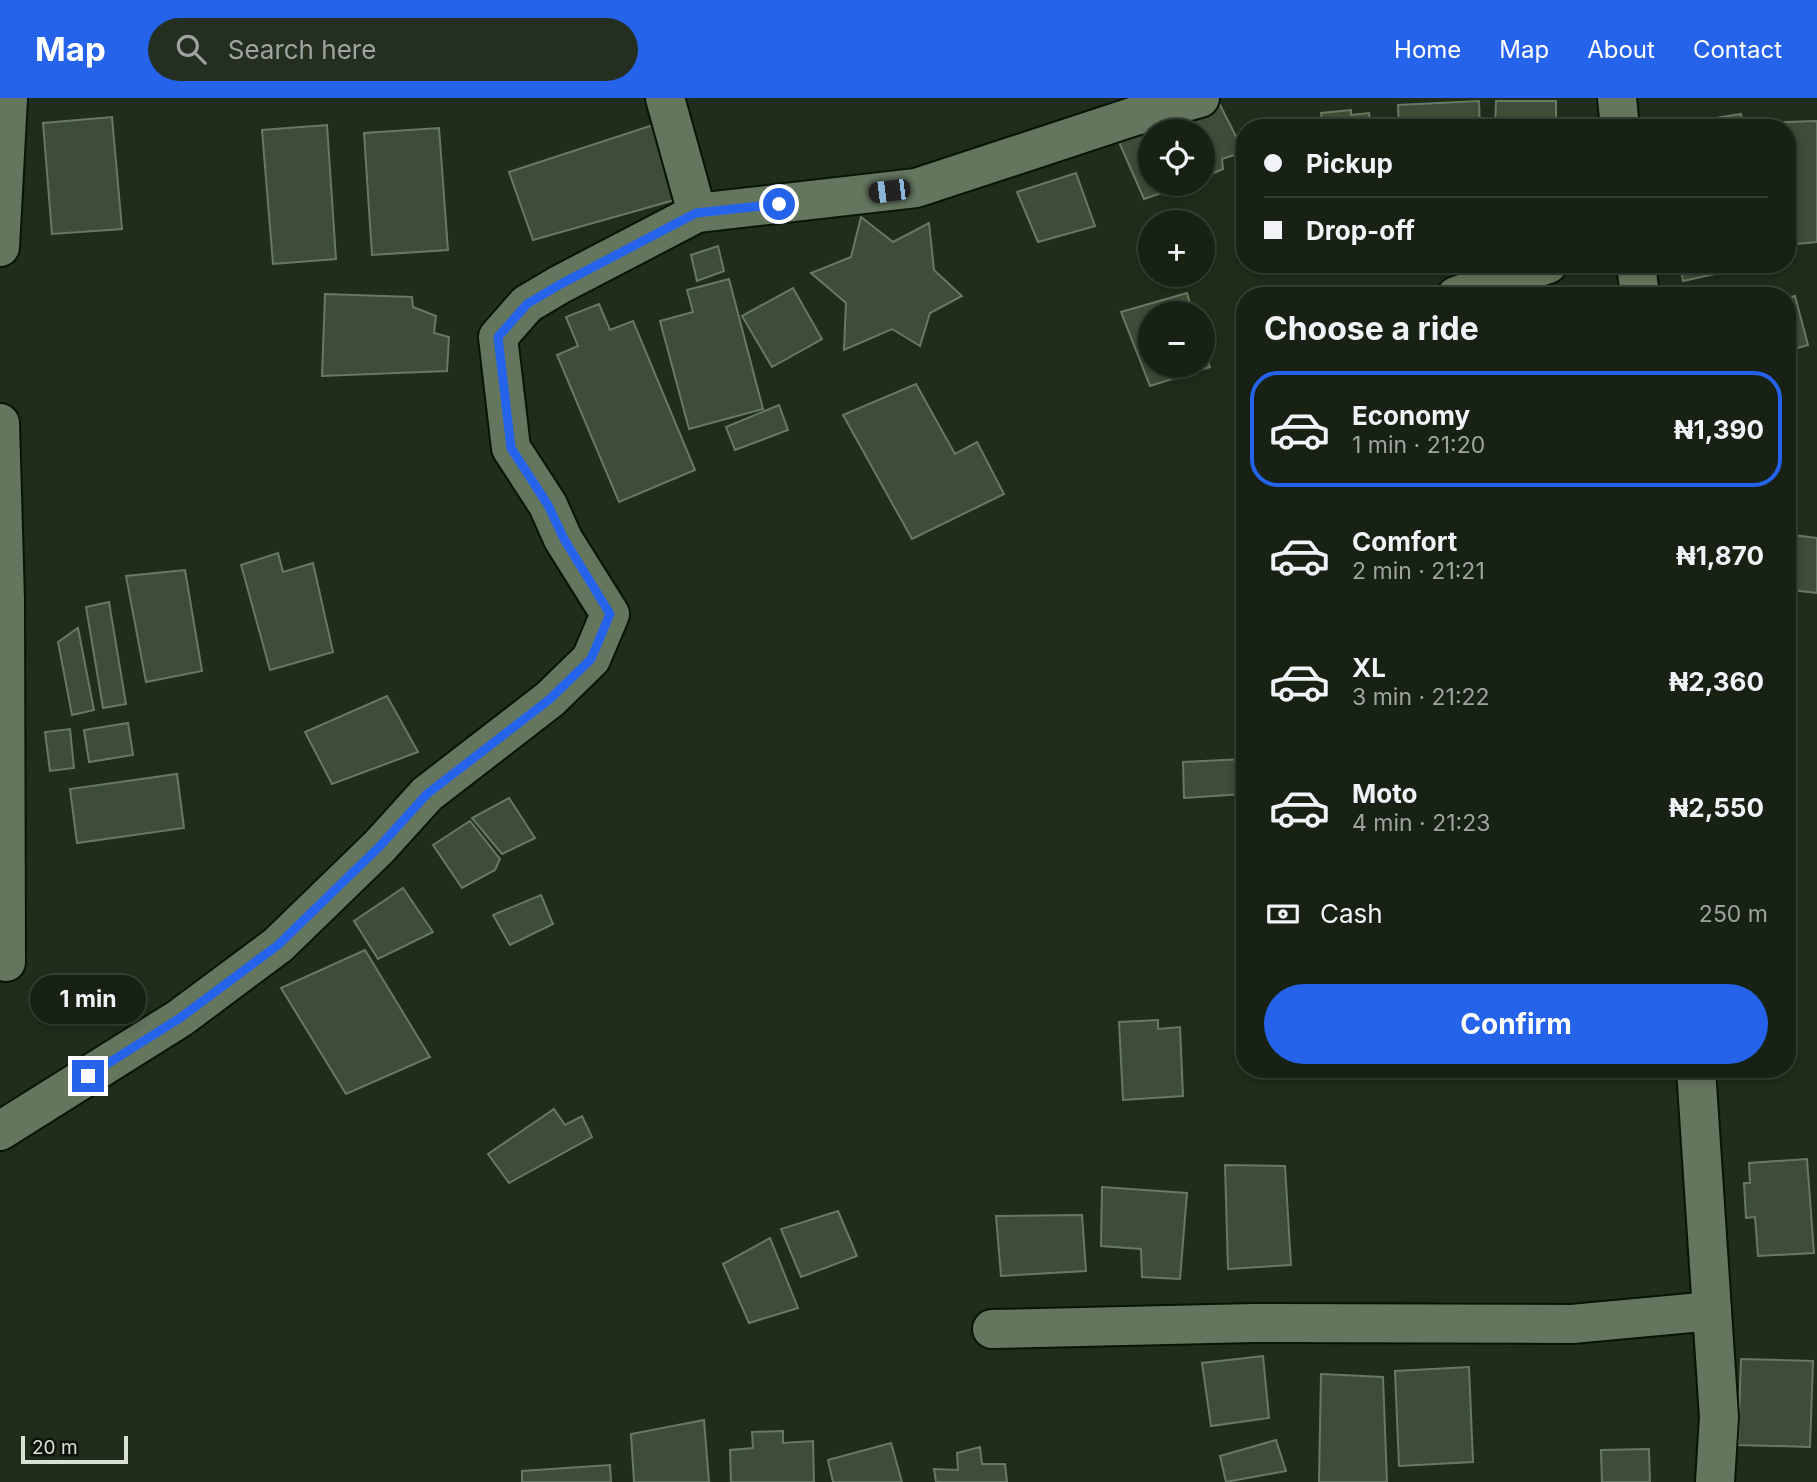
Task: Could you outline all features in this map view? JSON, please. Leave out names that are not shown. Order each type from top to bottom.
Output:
[{"type":"street","points":[[0,247],[8,98]]},
{"type":"street","points":[[665,98],[696,213]]},
{"type":"street","points":[[0,1131],[180,1018],[278,945],[379,847],[427,794],[550,699],[591,659],[610,614],[564,539],[548,505],[511,448],[498,337],[527,304],[696,213],[916,188],[1132,117],[1200,98]]},
{"type":"street","points":[[1618,98],[1619,119]]},
{"type":"street","points":[[1482,287],[1522,273]]},
{"type":"street","points":[[0,422],[5,600],[6,962]]},
{"type":"street","points":[[1697,1078],[1719,1417],[1715,1482]]},
{"type":"street","points":[[992,1329],[1254,1323],[1572,1324],[1712,1311]]},
{"type":"building","points":[[1479,101],[1480,119],[1399,119],[1398,105]]},
{"type":"building","points":[[1496,101],[1556,101],[1556,119],[1495,119]]},
{"type":"building","points":[[1219,103],[1236,136],[1236,155],[1222,159],[1223,169],[1215,172],[1215,119],[1186,119]]},
{"type":"building","points":[[1351,110],[1351,115],[1369,113],[1370,119],[1322,119],[1321,113]]},
{"type":"building","points":[[1741,114],[1742,119],[1710,119]]},
{"type":"building","points":[[112,117],[122,229],[52,234],[43,123]]},
{"type":"building","points":[[1817,121],[1817,242],[1796,244],[1796,122]]},
{"type":"building","points":[[327,125],[336,259],[273,264],[262,130]]},
{"type":"building","points":[[653,125],[678,199],[533,240],[509,172]]},
{"type":"building","points":[[439,128],[448,250],[372,255],[364,133]]},
{"type":"building","points":[[1138,135],[1138,185],[1119,142]]},
{"type":"building","points":[[1076,173],[1095,226],[1038,242],[1017,192]]},
{"type":"building","points":[[861,217],[893,242],[929,223],[934,270],[962,296],[930,313],[920,346],[892,329],[844,350],[846,303],[811,273],[851,257]]},
{"type":"building","points":[[718,246],[724,271],[697,281],[691,255]]},
{"type":"building","points":[[1682,273],[1719,273],[1683,281]]},
{"type":"building","points":[[729,279],[763,409],[689,429],[660,321],[693,312],[687,290]]},
{"type":"building","points":[[793,288],[822,339],[772,367],[742,316]]},
{"type":"building","points":[[1187,293],[1189,301],[1159,301]]},
{"type":"building","points":[[325,294],[412,297],[413,307],[436,316],[434,333],[449,337],[447,371],[322,376]]},
{"type":"building","points":[[1796,300],[1808,345],[1796,348]]},
{"type":"building","points":[[599,304],[610,330],[633,321],[695,470],[619,502],[557,355],[578,346],[566,317]]},
{"type":"building","points":[[1138,307],[1138,355],[1121,312]]},
{"type":"building","points":[[1147,378],[1175,378],[1150,386]]},
{"type":"building","points":[[916,384],[955,454],[977,442],[1004,494],[912,539],[843,415]]},
{"type":"building","points":[[779,405],[788,430],[735,450],[726,427]]},
{"type":"building","points":[[1796,535],[1817,538],[1817,593],[1796,590]]},
{"type":"building","points":[[278,553],[283,572],[313,563],[333,652],[270,670],[241,565]]},
{"type":"building","points":[[185,570],[202,671],[146,682],[126,576]]},
{"type":"building","points":[[109,602],[126,704],[103,708],[86,607]]},
{"type":"building","points":[[78,628],[94,710],[72,715],[58,642]]},
{"type":"building","points":[[387,696],[418,752],[332,784],[305,732]]},
{"type":"building","points":[[128,723],[133,755],[89,762],[84,730]]},
{"type":"building","points":[[70,729],[74,768],[50,771],[45,732]]},
{"type":"building","points":[[1236,759],[1236,795],[1184,798],[1183,762]]},
{"type":"building","points":[[177,774],[184,828],[77,843],[70,789]]},
{"type":"building","points":[[509,798],[535,838],[502,854],[472,818]]},
{"type":"building","points":[[470,821],[500,859],[495,870],[462,888],[433,845]]},
{"type":"building","points":[[403,888],[433,932],[378,959],[354,921]]},
{"type":"building","points":[[541,895],[553,924],[510,945],[493,915]]},
{"type":"building","points":[[365,950],[430,1057],[346,1094],[281,988]]},
{"type":"building","points":[[1158,1020],[1158,1029],[1180,1027],[1183,1096],[1123,1100],[1119,1022]]},
{"type":"building","points":[[554,1109],[565,1125],[582,1116],[592,1137],[509,1183],[488,1154]]},
{"type":"building","points":[[1807,1159],[1814,1253],[1758,1256],[1755,1217],[1746,1218],[1744,1183],[1750,1183],[1749,1163]]},
{"type":"building","points":[[1225,1165],[1285,1166],[1291,1265],[1228,1269]]},
{"type":"building","points":[[1102,1187],[1187,1193],[1180,1279],[1142,1277],[1141,1249],[1101,1246]]},
{"type":"building","points":[[838,1211],[857,1256],[801,1277],[781,1229]]},
{"type":"building","points":[[1082,1215],[1086,1271],[1001,1276],[996,1216]]},
{"type":"building","points":[[770,1238],[798,1308],[749,1323],[723,1264]]},
{"type":"building","points":[[1263,1356],[1269,1418],[1211,1426],[1202,1363]]},
{"type":"building","points":[[1741,1359],[1813,1361],[1810,1447],[1738,1445]]},
{"type":"building","points":[[1469,1367],[1473,1462],[1399,1466],[1395,1371]]},
{"type":"building","points":[[1321,1374],[1383,1377],[1387,1482],[1319,1482]]},
{"type":"building","points":[[704,1420],[709,1482],[634,1482],[631,1434]]},
{"type":"building","points":[[783,1431],[783,1443],[813,1441],[814,1482],[731,1482],[730,1450],[753,1448],[752,1432]]},
{"type":"building","points":[[1276,1440],[1286,1471],[1226,1482],[1220,1456]]},
{"type":"building","points":[[891,1443],[902,1482],[833,1482],[828,1460]]},
{"type":"building","points":[[980,1447],[982,1464],[1005,1464],[1007,1482],[936,1482],[934,1469],[958,1470],[957,1453]]},
{"type":"building","points":[[1649,1449],[1650,1482],[1602,1482],[1601,1450]]},
{"type":"building","points":[[610,1465],[611,1482],[522,1482],[522,1471]]},
{"type":"route","points":[[88,1076],[180,1018],[278,945],[379,847],[427,794],[550,699],[591,659],[610,614],[564,539],[548,505],[511,448],[498,337],[527,304],[696,213],[779,204]]}]
